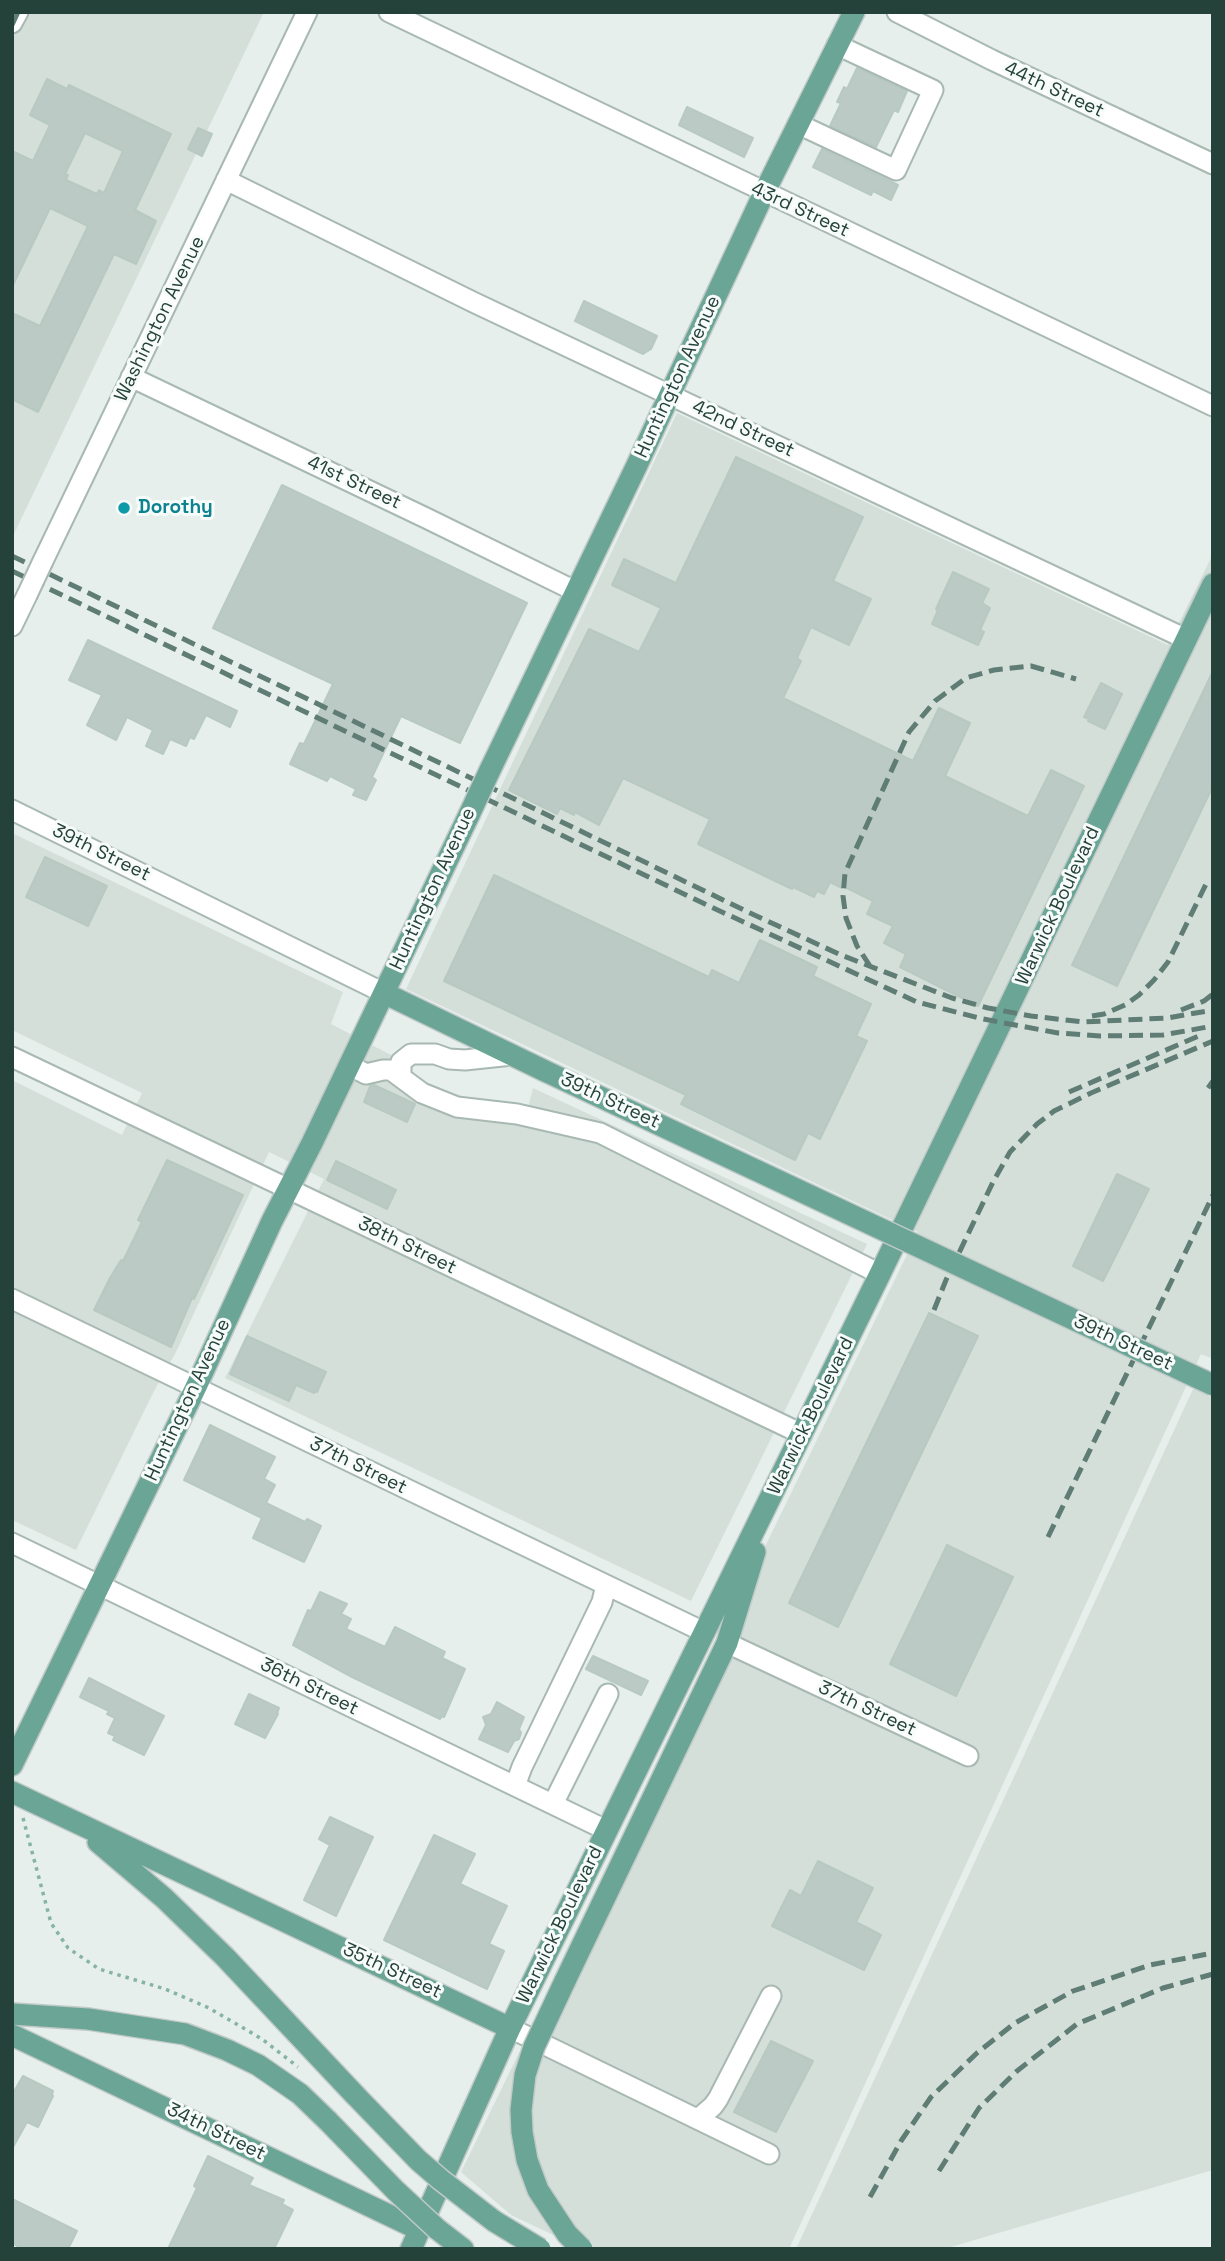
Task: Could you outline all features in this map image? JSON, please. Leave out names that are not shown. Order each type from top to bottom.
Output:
[{"type":"main road","name":"Huntington Avenue","points":[[12,1765],[196,1387],[272,1221],[384,993],[764,193],[853,12]]},
{"type":"main road","name":"Warwick Boulevard","points":[[416,2239],[510,2028],[773,1494],[1213,584]]},
{"type":"main road","name":"39th Street","points":[[384,993],[1213,1385]]},
{"type":"main road","points":[[582,2249],[567,2234],[538,2190],[527,2160],[522,2109],[525,2075],[534,2047],[727,1643],[773,1494]]},
{"type":"main road","name":"35th Street","points":[[12,1792],[510,2028]]},
{"type":"main road","points":[[72,1821],[131,1868],[194,1927],[418,2160],[494,2221],[540,2249]]},
{"type":"main road","points":[[12,2014],[88,2019],[185,2034],[258,2065],[300,2094],[396,2191],[463,2249]]},
{"type":"main road","name":"34th Street","points":[[12,2035],[416,2239]]},
{"type":"street","points":[[12,23],[18,12]]},
{"type":"street","name":"Washington Avenue","points":[[12,626],[307,12]]},
{"type":"street","name":"43rd Street","points":[[389,12],[1213,406]]},
{"type":"street","name":"44th Street","points":[[897,12],[1213,164]]},
{"type":"street","points":[[798,124],[896,170],[933,90],[837,45]]},
{"type":"street","name":"42nd Street","points":[[226,180],[462,296],[1186,639]]},
{"type":"street","name":"41st Street","points":[[131,377],[416,512],[575,591]]},
{"type":"street","name":"39th Street","points":[[12,810],[384,993]]},
{"type":"street","points":[[401,1076],[401,1062],[419,1053],[457,1060],[512,1055]]},
{"type":"street","name":"38th Street","points":[[12,1057],[802,1434]]},
{"type":"street","points":[[349,1065],[366,1074],[391,1070],[422,1093],[457,1107],[517,1114],[600,1133],[880,1273]]},
{"type":"street","name":"37th Street","points":[[12,1299],[704,1632]]},
{"type":"street","name":"36th Street","points":[[12,1543],[606,1830]]},
{"type":"street","points":[[515,1786],[522,1766],[602,1602],[606,1585]]},
{"type":"street","name":"37th Street","points":[[727,1643],[968,1756]]},
{"type":"street","points":[[553,1804],[608,1694]]},
{"type":"street","points":[[698,2119],[718,2099],[771,1996]]},
{"type":"street","name":"35th Street","points":[[510,2028],[769,2154]]},
{"type":"path","points":[[23,1818],[51,1923],[68,1948],[99,1969],[165,1989],[209,2008],[262,2039],[304,2072]]},
{"type":"shaded area","points":[[12,12],[264,12],[12,538]]},
{"type":"shaded area","points":[[677,413],[1168,645],[1213,554],[1213,1359],[1201,1354],[789,2249],[583,2249],[511,2215],[461,2172],[918,1232],[406,989]]},
{"type":"shaded area","points":[[12,833],[343,992],[331,1024],[391,1055],[415,1080],[440,1096],[528,1108],[533,1088],[867,1244],[691,1601],[225,1378],[324,1179],[269,1152],[176,1352],[76,1550],[12,1520],[12,1080],[122,1135],[142,1093],[12,1030]]},
{"type":"shaded area","points":[[1194,1387],[1213,1396],[1213,2170],[944,2249],[796,2249]]},
{"type":"building","points":[[857,68],[907,91],[898,112],[894,110],[876,147],[830,126],[841,103],[837,102]]},
{"type":"building","points":[[47,79],[67,89],[69,85],[171,134],[135,210],[156,221],[136,264],[114,254],[38,412],[12,399],[12,313],[40,326],[88,226],[50,208],[12,287],[12,151],[33,161],[50,125],[30,115]],"holes":[[[85,133],[123,151],[104,193],[99,190],[97,194],[66,180],[68,175],[65,174]]]},
{"type":"building","points":[[687,107],[753,138],[744,157],[679,125]]},
{"type":"building","points":[[198,128],[212,134],[202,156],[188,149]]},
{"type":"building","points":[[822,149],[898,185],[891,200],[873,191],[871,195],[813,167]]},
{"type":"building","points":[[584,301],[657,336],[651,349],[643,354],[575,321]]},
{"type":"building","points":[[736,457],[863,517],[833,581],[871,599],[849,645],[811,627],[797,658],[801,661],[783,698],[913,761],[939,708],[970,723],[945,776],[1028,816],[1051,770],[1084,786],[978,1006],[900,967],[906,954],[884,943],[893,926],[867,914],[873,901],[830,882],[824,894],[817,891],[814,897],[698,844],[710,819],[623,778],[599,825],[575,812],[574,815],[560,808],[557,814],[509,790],[589,629],[639,652],[661,608],[612,585],[624,559],[676,583]]},
{"type":"building","points":[[282,485],[527,603],[460,743],[401,716],[372,777],[376,780],[366,800],[353,795],[356,789],[330,776],[327,781],[290,764],[300,743],[304,744],[333,684],[213,628]]},
{"type":"building","points":[[953,572],[989,589],[982,603],[990,608],[980,630],[984,632],[978,645],[932,624]]},
{"type":"building","points":[[88,640],[237,711],[230,727],[206,715],[194,739],[190,737],[186,746],[170,739],[163,754],[146,746],[153,730],[127,717],[116,740],[87,725],[102,695],[69,680]]},
{"type":"building","points":[[1213,671],[1213,786],[1117,986],[1072,965]]},
{"type":"building","points":[[1101,683],[1122,694],[1105,729],[1084,717]]},
{"type":"building","points":[[45,857],[107,886],[88,926],[26,897]]},
{"type":"building","points":[[494,875],[709,977],[712,970],[739,983],[760,940],[817,967],[813,976],[871,1004],[856,1036],[867,1041],[820,1139],[808,1133],[795,1160],[681,1104],[686,1095],[444,981]]},
{"type":"building","points":[[374,1085],[415,1104],[407,1122],[364,1102],[370,1086]]},
{"type":"building","points":[[167,1160],[243,1195],[171,1347],[94,1310],[142,1222],[138,1220]]},
{"type":"building","points":[[336,1161],[396,1190],[387,1209],[327,1180]]},
{"type":"building","points":[[1117,1174],[1149,1189],[1103,1281],[1073,1266]]},
{"type":"building","points":[[929,1313],[978,1336],[838,1627],[789,1603]]},
{"type":"building","points":[[247,1336],[326,1372],[317,1392],[296,1385],[289,1401],[230,1374]]},
{"type":"building","points":[[210,1425],[275,1457],[264,1479],[275,1485],[266,1503],[305,1522],[307,1519],[321,1526],[304,1562],[253,1538],[262,1518],[184,1480]]},
{"type":"building","points":[[947,1545],[1013,1577],[956,1696],[890,1664]]},
{"type":"building","points":[[320,1592],[347,1604],[341,1614],[351,1619],[346,1629],[385,1647],[395,1627],[445,1652],[442,1658],[465,1669],[444,1717],[440,1719],[293,1645],[308,1610],[311,1611]]},
{"type":"building","points":[[593,1656],[648,1681],[641,1695],[586,1669]]},
{"type":"building","points":[[89,1678],[164,1716],[144,1755],[113,1740],[115,1736],[108,1733],[115,1718],[107,1714],[109,1711],[80,1697]]},
{"type":"building","points":[[249,1694],[279,1708],[265,1738],[235,1724]]},
{"type":"building","points":[[497,1702],[524,1717],[519,1729],[519,1739],[514,1741],[508,1752],[479,1739],[486,1725],[483,1717],[491,1714]]},
{"type":"building","points":[[330,1817],[373,1837],[336,1916],[304,1900],[330,1845],[319,1839]]},
{"type":"building","points":[[434,1835],[475,1854],[460,1884],[507,1906],[489,1944],[504,1951],[487,1989],[384,1940]]},
{"type":"building","points":[[818,1861],[873,1888],[856,1922],[881,1935],[864,1970],[772,1926],[790,1890],[801,1896]]},
{"type":"building","points":[[771,2041],[813,2061],[776,2132],[734,2112]]},
{"type":"building","points":[[23,2076],[53,2091],[53,2096],[38,2127],[27,2122],[12,2149],[12,2095]]},
{"type":"building","points":[[208,2156],[253,2178],[249,2185],[284,2200],[282,2204],[293,2210],[274,2249],[168,2249],[197,2188],[194,2186]]},
{"type":"building","points":[[12,2199],[77,2231],[68,2249],[23,2249],[12,2243]]},
{"type":"railway","points":[[12,25],[18,12]]},
{"type":"railway","points":[[12,556],[750,913],[841,955],[952,998],[1031,1016],[1083,1022],[1167,1018],[1213,1010]]},
{"type":"railway","points":[[12,571],[709,906],[917,1002],[983,1019],[1058,1033],[1100,1036],[1163,1035],[1213,1026]]},
{"type":"railway","points":[[870,966],[857,946],[846,918],[843,896],[845,873],[909,732],[935,701],[966,678],[994,670],[1031,666],[1076,679]]},
{"type":"railway","points":[[1092,1016],[1125,1005],[1154,980],[1168,962],[1208,880]]},
{"type":"railway","points":[[1181,1010],[1204,1001],[1213,994]]},
{"type":"railway","points":[[1069,1092],[1201,1035]]},
{"type":"railway","points":[[934,1310],[993,1182],[1010,1152],[1037,1124],[1054,1111],[1091,1093],[1213,1041]]},
{"type":"railway","points":[[1208,1088],[1213,1081]]},
{"type":"railway","points":[[1048,1537],[1213,1195]]},
{"type":"railway","points":[[870,2197],[901,2141],[931,2097],[977,2053],[1015,2023],[1073,1991],[1150,1965],[1213,1953]]},
{"type":"railway","points":[[939,2171],[979,2108],[1017,2071],[1077,2024],[1163,1988],[1213,1974]]},
{"type":"place","name":"Dorothy","points":[[124,508]]}]
